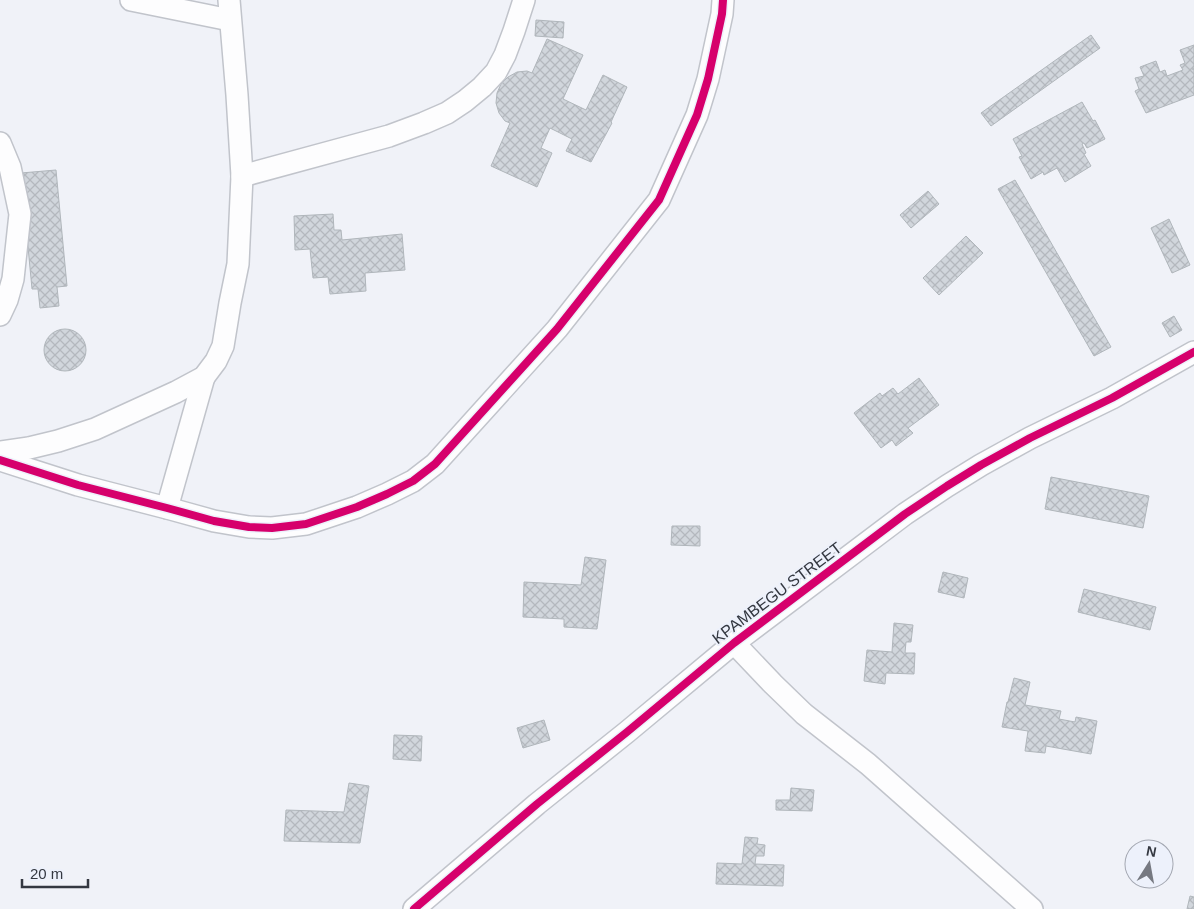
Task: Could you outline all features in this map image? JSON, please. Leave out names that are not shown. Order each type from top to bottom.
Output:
[{"type":"street","points":[[131,0],[229,10],[237,94],[242,176],[238,264],[222,346],[216,361],[204,377],[167,508]]},
{"type":"street","points":[[242,176],[389,136],[424,124],[447,113],[482,87],[496,72],[505,55],[524,0]]},
{"type":"street","points":[[0,460],[78,485],[214,521],[249,527],[272,528],[306,524],[357,507],[414,481],[435,464],[557,329],[659,200],[697,114],[708,79],[722,14],[723,0]]},
{"type":"street","points":[[0,143],[10,167],[20,214],[12,279],[7,300],[0,315]]},
{"type":"street","name":"KPAMBEGU STREET","points":[[414,909],[536,804],[627,732],[734,643],[905,514],[947,486],[1030,438],[1112,398],[1194,352]]},
{"type":"street","points":[[0,452],[58,441],[95,429],[204,377]]},
{"type":"street","points":[[734,643],[772,684],[804,714],[868,764],[1032,909]]},
{"type":"building","points":[[536,20],[564,22],[563,38],[535,36]]},
{"type":"building","points":[[1091,35],[1100,48],[991,126],[981,113]]},
{"type":"building","points":[[547,39],[583,55],[563,99],[586,110],[603,75],[627,87],[612,123],[591,162],[566,151],[572,139],[550,128],[541,148],[552,153],[537,187],[491,166],[510,123],[505,121],[499,113],[496,103],[497,93],[501,84],[508,77],[517,72],[527,71],[532,73]]},
{"type":"building","points":[[1194,45],[1194,95],[1146,113],[1135,91],[1139,89],[1135,78],[1144,76],[1140,67],[1156,61],[1160,72],[1165,70],[1167,76],[1183,70],[1180,65],[1185,63],[1180,50]]},
{"type":"building","points":[[1082,102],[1093,121],[1095,120],[1105,139],[1087,148],[1084,143],[1082,144],[1086,153],[1084,154],[1091,166],[1065,182],[1057,168],[1044,175],[1043,172],[1031,179],[1019,157],[1022,156],[1013,139]]},
{"type":"building","points":[[56,170],[67,286],[57,287],[59,306],[40,308],[38,289],[32,289],[21,173]]},
{"type":"building","points":[[1015,180],[1111,347],[1094,356],[998,189]]},
{"type":"building","points":[[928,191],[939,204],[911,228],[900,215]]},
{"type":"building","points":[[333,214],[334,230],[341,230],[342,240],[402,234],[405,270],[365,273],[366,291],[330,294],[328,277],[313,278],[310,249],[295,250],[294,216]]},
{"type":"building","points":[[1169,219],[1190,265],[1172,273],[1151,228]]},
{"type":"building","points":[[966,236],[983,253],[939,295],[923,278]]},
{"type":"building","points":[[1174,316],[1182,330],[1170,337],[1162,323]]},
{"type":"building","points":[[65,329],[80,335],[86,350],[80,365],[65,371],[50,365],[44,350],[50,335]]},
{"type":"building","points":[[919,378],[939,405],[908,428],[913,433],[896,446],[892,440],[881,448],[854,413],[880,393],[882,396],[893,388],[898,394]]},
{"type":"building","points":[[1051,477],[1149,496],[1143,528],[1045,509]]},
{"type":"building","points":[[672,526],[700,526],[700,546],[671,545]]},
{"type":"building","points":[[585,557],[606,560],[597,629],[564,627],[564,619],[523,617],[524,582],[581,585]]},
{"type":"building","points":[[943,572],[968,578],[964,598],[938,592]]},
{"type":"building","points":[[1084,589],[1156,607],[1150,630],[1078,612]]},
{"type":"building","points":[[894,623],[913,625],[911,642],[906,642],[905,653],[915,653],[914,674],[886,673],[885,684],[864,681],[867,650],[892,652]]},
{"type":"building","points":[[1014,678],[1030,682],[1025,705],[1061,711],[1059,719],[1075,722],[1076,717],[1097,721],[1091,754],[1046,746],[1045,753],[1025,751],[1028,731],[1002,727]]},
{"type":"building","points":[[544,720],[550,740],[523,748],[517,728]]},
{"type":"building","points":[[394,735],[422,736],[421,761],[393,759]]},
{"type":"building","points":[[349,783],[369,786],[360,843],[284,841],[286,810],[344,812]]},
{"type":"building","points":[[791,788],[814,790],[812,811],[776,810],[776,800],[790,800]]},
{"type":"building","points":[[745,837],[758,838],[757,844],[765,845],[764,856],[756,856],[755,864],[784,865],[783,886],[716,884],[717,863],[742,864]]},
{"type":"building","points":[[1190,896],[1194,897],[1194,909],[1187,909]]},
{"type":"cycle path","points":[[0,460],[78,485],[214,521],[249,527],[272,528],[306,524],[357,507],[413,481],[435,464],[557,329],[659,200],[697,115],[708,79],[722,14],[723,0]]},
{"type":"cycle path","points":[[414,909],[537,804],[734,643],[905,514],[981,465],[1030,438],[1112,398],[1194,352]]}]
